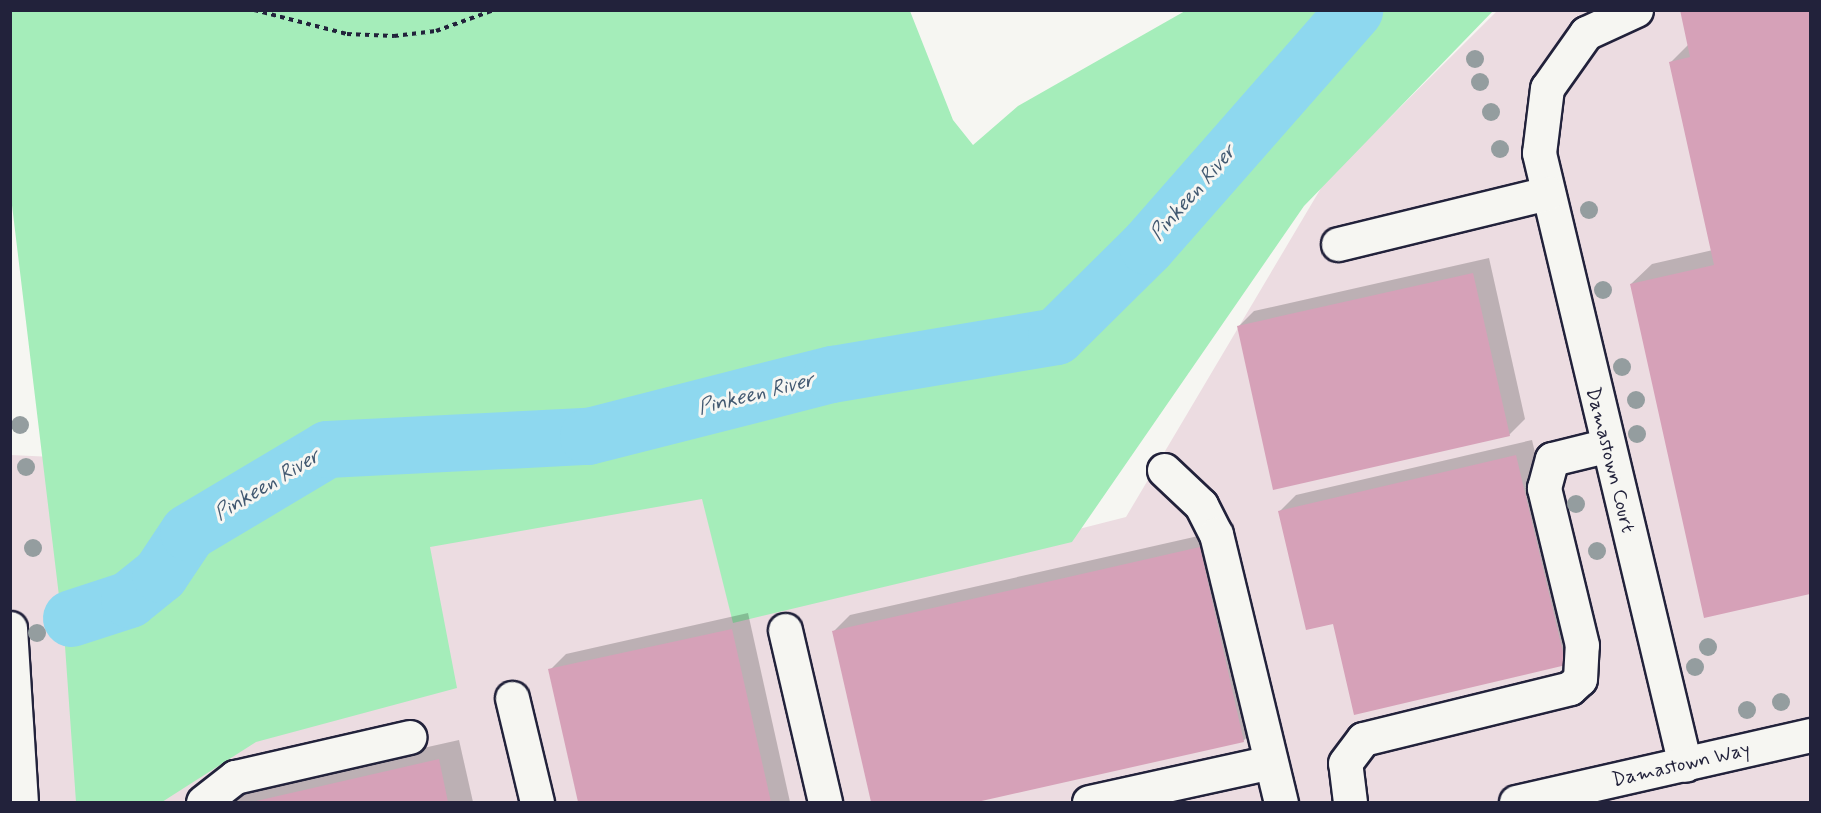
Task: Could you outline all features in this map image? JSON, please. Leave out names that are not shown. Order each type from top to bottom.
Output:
[{"type":"street","name":"Damastown Court","points":[[1636,10],[1587,33],[1546,88],[1539,153],[1605,446],[1685,765]]},
{"type":"street","points":[[1338,244],[1548,193]]},
{"type":"street","points":[[1350,802],[1344,763],[1363,739],[1570,688],[1580,679],[1582,645],[1545,480],[1552,459],[1605,446]]},
{"type":"street","points":[[1164,470],[1201,505],[1216,534],[1281,802]]},
{"type":"street","points":[[10,628],[21,802]]},
{"type":"street","points":[[785,630],[825,802]]},
{"type":"street","points":[[512,698],[537,802]]},
{"type":"street","name":"Damastown Way","points":[[1516,802],[1810,735]]},
{"type":"street","points":[[203,802],[235,777],[409,737]]},
{"type":"street","points":[[1089,802],[1271,762]]},
{"type":"path","points":[[254,10],[347,34],[394,36],[436,32],[494,10]]},
{"type":"shaded area","points":[[1497,11],[1810,11],[1810,802],[11,802],[11,455],[706,488],[741,615],[1126,517],[1324,183]]},
{"type":"green space","points":[[10,11],[910,11],[953,120],[973,145],[1018,106],[1185,11],[1493,11],[1304,206],[1072,542],[733,623],[702,499],[430,547],[457,688],[256,742],[162,802],[76,802],[65,646],[11,197]]},
{"type":"building","points":[[1680,10],[1810,10],[1810,594],[1704,618],[1630,284],[1714,265],[1669,62],[1690,57]]},
{"type":"building","points":[[1473,273],[1510,436],[1273,490],[1237,326]]},
{"type":"building","points":[[1516,455],[1566,665],[1354,715],[1333,624],[1306,630],[1278,511]]},
{"type":"building","points":[[1200,547],[1244,742],[977,802],[871,802],[832,631]]},
{"type":"building","points":[[732,629],[771,802],[578,802],[548,669]]},
{"type":"building","points":[[439,759],[448,802],[252,802]]},
{"type":"waterway","name":"Pinkeen River","points":[[71,618],[129,599],[160,574],[188,532],[327,449],[588,436],[832,374],[1056,336],[1147,246],[1354,10]]}]
